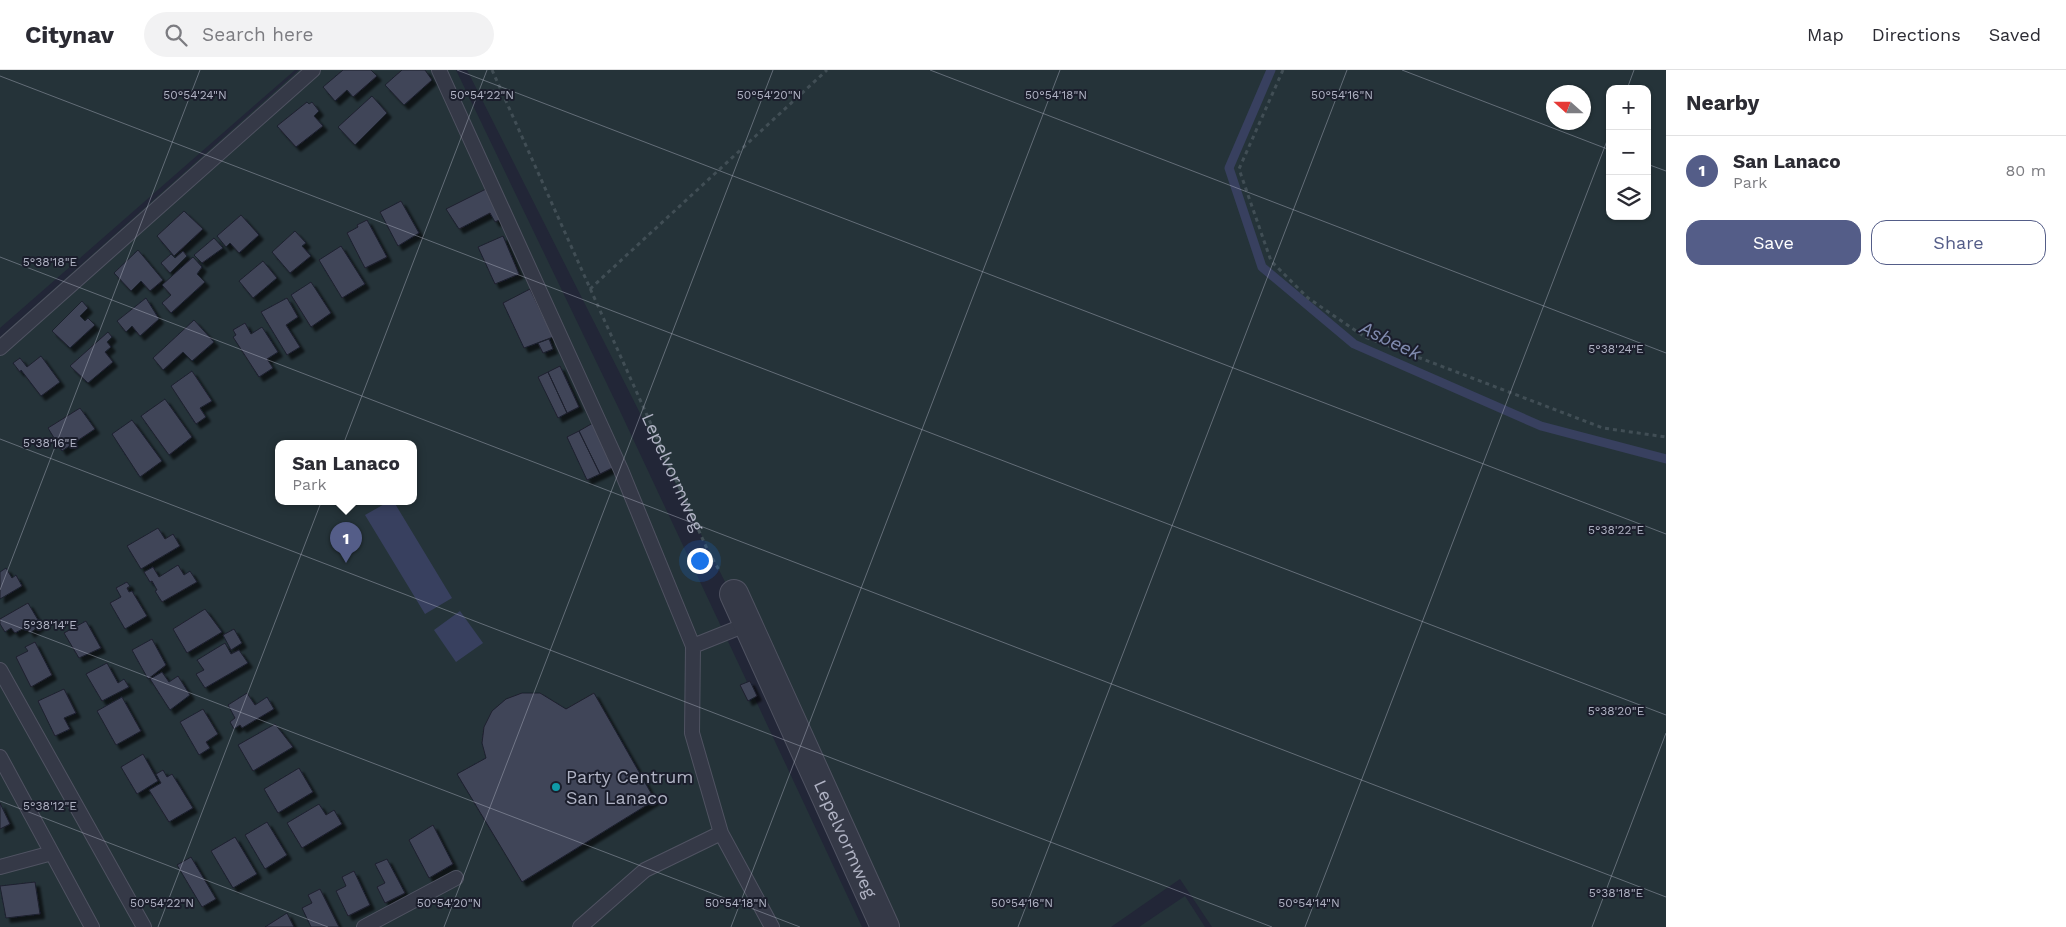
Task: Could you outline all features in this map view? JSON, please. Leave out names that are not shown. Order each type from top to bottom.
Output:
[{"type":"street","name":"Lepelvormweg","points":[[734,594],[885,927]]},
{"type":"lane","points":[[0,348],[313,70]]},
{"type":"lane","points":[[439,70],[621,470],[693,646],[692,733],[721,833],[772,927]]},
{"type":"lane","points":[[693,646],[748,624]]},
{"type":"lane","points":[[0,670],[144,927]]},
{"type":"lane","points":[[0,757],[92,927]]},
{"type":"lane","points":[[580,927],[645,870],[721,833]]},
{"type":"lane","points":[[0,867],[52,854]]},
{"type":"lane","points":[[364,927],[456,878]]},
{"type":"path","name":"Lepelvormweg","points":[[492,70],[708,552],[734,594]]},
{"type":"path","points":[[590,289],[827,70]]},
{"type":"path","points":[[1283,70],[1239,169],[1271,261],[1308,298],[1365,338],[1603,428],[1666,438]]},
{"type":"shaded area","points":[[0,70],[295,70],[0,328]]},
{"type":"shaded area","points":[[299,70],[456,70],[619,409],[862,927],[0,927],[0,337]]},
{"type":"shaded area","points":[[467,70],[1666,70],[1666,927],[1212,927],[1180,879],[1111,927],[899,927]]},
{"type":"shaded area","points":[[1185,896],[1205,927],[1139,927]]},
{"type":"water","points":[[383,505],[396,505],[452,598],[425,614],[365,515]]},
{"type":"water","points":[[460,611],[483,643],[456,662],[434,630]]},
{"type":"building","points":[[343,70],[371,70],[377,76],[353,97],[347,90],[335,101],[323,87]]},
{"type":"building","points":[[402,70],[425,70],[432,80],[404,105],[385,85]]},
{"type":"building","points":[[372,96],[387,113],[355,145],[338,127]]},
{"type":"building","points":[[307,102],[309,104],[312,102],[319,111],[314,116],[323,126],[296,147],[277,126]]},
{"type":"building","points":[[486,189],[501,219],[495,222],[490,213],[459,229],[446,209]]},
{"type":"building","points":[[401,201],[419,233],[398,246],[380,212]]},
{"type":"building","points":[[184,211],[203,229],[174,256],[157,236]]},
{"type":"building","points":[[241,215],[259,235],[239,253],[230,243],[226,247],[217,236]]},
{"type":"building","points":[[367,220],[387,257],[365,268],[347,233]]},
{"type":"building","points":[[295,231],[306,243],[302,246],[311,256],[290,273],[272,252]]},
{"type":"building","points":[[503,236],[519,274],[495,284],[478,247]]},
{"type":"building","points":[[214,238],[223,248],[202,263],[194,255]]},
{"type":"building","points":[[341,246],[365,284],[342,298],[319,260]]},
{"type":"building","points":[[138,250],[163,280],[150,291],[141,281],[131,291],[114,273]]},
{"type":"building","points":[[183,251],[187,256],[170,273],[161,263],[171,254],[175,258]]},
{"type":"building","points":[[193,257],[202,267],[197,274],[205,282],[171,313],[162,303],[171,295],[162,285]]},
{"type":"building","points":[[263,261],[277,278],[253,298],[239,281]]},
{"type":"building","points":[[311,282],[331,313],[311,327],[291,295]]},
{"type":"building","points":[[530,289],[553,337],[524,348],[503,303]]},
{"type":"building","points":[[146,298],[159,319],[140,336],[132,326],[126,332],[117,321]]},
{"type":"building","points":[[287,298],[298,317],[286,325],[300,347],[287,355],[261,312]]},
{"type":"building","points":[[82,301],[88,308],[80,316],[85,321],[88,318],[95,325],[70,348],[52,331]]},
{"type":"building","points":[[194,320],[214,342],[192,361],[183,352],[163,370],[153,358]]},
{"type":"building","points":[[245,323],[251,334],[262,327],[278,352],[267,359],[273,368],[259,377],[233,337],[236,335],[233,330]]},
{"type":"building","points":[[108,332],[112,337],[107,342],[111,347],[105,352],[113,362],[88,383],[70,366]]},
{"type":"building","points":[[549,339],[553,349],[543,353],[538,343]]},
{"type":"building","points":[[41,356],[60,382],[41,396],[21,370],[20,372],[13,363],[20,358],[27,367]]},
{"type":"building","points":[[560,366],[579,407],[567,413],[548,372]]},
{"type":"building","points":[[192,371],[212,401],[200,408],[206,417],[196,424],[171,386]]},
{"type":"building","points":[[548,372],[567,413],[558,418],[538,377]]},
{"type":"building","points":[[165,399],[192,437],[169,455],[141,416]]},
{"type":"building","points":[[80,408],[95,429],[62,451],[48,428]]},
{"type":"building","points":[[132,420],[162,461],[140,477],[112,434]]},
{"type":"building","points":[[593,423],[614,467],[600,474],[579,431]]},
{"type":"building","points":[[579,431],[600,474],[587,480],[567,437]]},
{"type":"building","points":[[158,528],[165,539],[173,534],[180,546],[141,569],[127,546]]},
{"type":"building","points":[[178,565],[184,575],[190,571],[197,582],[162,602],[155,591],[157,590],[152,581],[150,582],[144,572],[153,567],[159,577]]},
{"type":"building","points":[[6,568],[12,578],[16,575],[22,586],[0,599],[0,572]]},
{"type":"building","points":[[127,582],[130,586],[127,588],[129,592],[132,591],[147,616],[125,629],[110,603],[121,597],[116,588]]},
{"type":"building","points":[[28,603],[41,625],[30,633],[26,627],[15,633],[11,628],[5,632],[0,624],[0,619]]},
{"type":"building","points":[[205,609],[222,632],[187,653],[173,629]]},
{"type":"building","points":[[86,621],[101,648],[79,658],[64,633]]},
{"type":"building","points":[[234,629],[242,643],[231,650],[223,635]]},
{"type":"building","points":[[152,639],[166,665],[148,679],[132,650]]},
{"type":"building","points":[[35,642],[52,675],[31,687],[16,657],[28,651],[25,647]]},
{"type":"building","points":[[225,643],[231,654],[239,650],[248,663],[205,688],[196,674],[204,670],[197,660]]},
{"type":"building","points":[[107,663],[118,683],[124,679],[129,687],[102,701],[86,674]]},
{"type":"building","points":[[162,672],[169,682],[178,676],[190,695],[170,710],[150,679]]},
{"type":"building","points":[[750,681],[757,696],[748,701],[740,685]]},
{"type":"building","points":[[64,689],[76,713],[64,718],[70,729],[55,736],[38,701]]},
{"type":"building","points":[[247,693],[255,705],[267,697],[274,709],[242,728],[240,725],[234,729],[230,722],[235,718],[228,705]]},
{"type":"building","name":"Party Centrum San Lanaco","points":[[522,693],[540,693],[566,709],[594,693],[655,800],[522,882],[457,774],[486,758],[482,743],[484,727],[492,711],[506,699]]},
{"type":"building","points":[[122,697],[141,731],[116,745],[97,711]]},
{"type":"building","points":[[203,709],[218,734],[206,742],[210,748],[199,755],[180,722]]},
{"type":"building","points":[[275,724],[293,747],[253,771],[238,745]]},
{"type":"building","points":[[143,754],[158,781],[137,794],[121,767]]},
{"type":"building","points":[[299,768],[313,792],[278,813],[264,789]]},
{"type":"building","points":[[163,770],[167,777],[172,774],[193,808],[169,822],[149,790],[161,783],[156,774]]},
{"type":"building","points":[[0,803],[10,824],[0,829]]},
{"type":"building","points":[[319,804],[326,815],[334,810],[342,824],[302,848],[287,823]]},
{"type":"building","points":[[267,822],[287,855],[265,869],[245,835]]},
{"type":"building","points":[[433,825],[453,864],[429,878],[409,840]]},
{"type":"building","points":[[235,837],[257,874],[233,888],[211,851]]},
{"type":"building","points":[[191,857],[216,899],[202,907],[177,865]]},
{"type":"building","points":[[387,859],[405,893],[385,903],[377,887],[385,883],[375,864]]},
{"type":"building","points":[[354,871],[370,905],[348,916],[336,891],[346,886],[342,877]]},
{"type":"building","points":[[35,882],[40,914],[6,918],[0,886]]},
{"type":"building","points":[[320,889],[339,927],[311,927],[302,908],[312,903],[308,895]]},
{"type":"building","points":[[287,913],[294,927],[265,927]]},
{"type":"waterway","name":"Asbeek","points":[[1271,70],[1229,168],[1262,267],[1354,344],[1541,426],[1666,459]]},
{"type":"place","name":"San Lanaco","points":[[346,563]]},
{"type":"place","name":"Party Centrum San Lanaco","points":[[556,787]]}]
